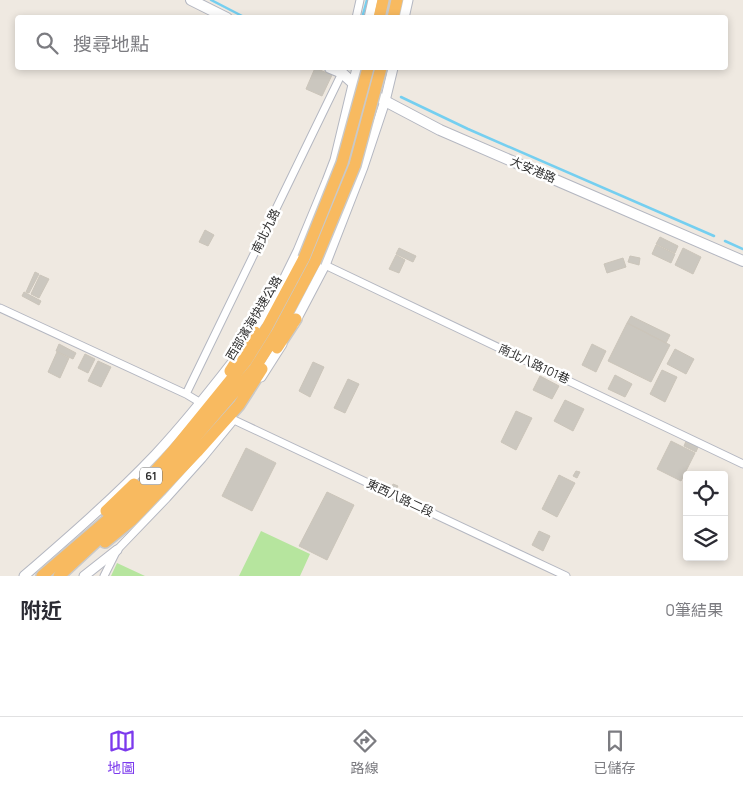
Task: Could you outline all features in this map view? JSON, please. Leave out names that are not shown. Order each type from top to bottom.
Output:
[{"type":"highway","points":[[380,15],[383,0]]},
{"type":"highway","points":[[394,15],[397,0]]},
{"type":"highway","name":"西部濱海快速公路","points":[[315,262],[367,70]]},
{"type":"highway","name":"西部濱海快速公路","points":[[59,576],[144,496],[250,365],[266,329],[315,262],[355,165],[380,70]]},
{"type":"highway","points":[[41,576],[139,480],[226,377],[268,312]]},
{"type":"highway","points":[[63,576],[132,520],[197,452],[239,404],[296,319]]},
{"type":"highway","name":"西部濱海快速公路","points":[[41,576],[126,504],[250,365]]},
{"type":"main road","points":[[191,0],[221,15]]},
{"type":"main road","name":"大安港路","points":[[342,70],[353,83],[440,130],[743,261]]},
{"type":"street","points":[[357,15],[360,0]]},
{"type":"street","points":[[370,15],[373,0]]},
{"type":"street","points":[[405,15],[408,0]]},
{"type":"street","name":"南北九路","points":[[186,394],[342,70]]},
{"type":"street","points":[[24,576],[73,534],[155,455],[201,403],[238,354],[258,322],[268,312],[298,251],[335,160],[356,70]]},
{"type":"street","points":[[84,576],[117,550],[202,459],[234,420],[287,337],[296,319],[315,262],[363,167],[385,101],[393,70]]},
{"type":"street","name":"南北八路101巷","points":[[315,262],[743,464]]},
{"type":"street","points":[[0,308],[186,394],[201,403]]},
{"type":"street","name":"東西八路二段","points":[[234,420],[566,576]]},
{"type":"street","points":[[104,576],[117,550]]},
{"type":"green space","points":[[261,531],[310,554],[300,576],[239,576]]},
{"type":"green space","points":[[117,563],[145,576],[111,576]]},
{"type":"building","points":[[314,70],[320,70],[332,75],[322,96],[306,89]]},
{"type":"building","points":[[205,230],[214,235],[208,246],[199,242]]},
{"type":"building","points":[[660,237],[678,246],[675,253],[656,244]]},
{"type":"building","points":[[656,245],[675,254],[671,263],[652,254]]},
{"type":"building","points":[[399,248],[416,256],[413,262],[396,254]]},
{"type":"building","points":[[683,248],[701,257],[693,274],[675,265]]},
{"type":"building","points":[[396,255],[405,260],[399,273],[389,269]]},
{"type":"building","points":[[630,256],[640,258],[639,265],[628,262]]},
{"type":"building","points":[[623,258],[626,267],[607,273],[604,264]]},
{"type":"building","points":[[35,272],[39,274],[29,293],[26,292]]},
{"type":"building","points":[[40,275],[49,279],[39,298],[31,294]]},
{"type":"building","points":[[24,292],[41,301],[39,305],[22,296]]},
{"type":"building","points":[[631,316],[670,335],[666,343],[627,323]]},
{"type":"building","points":[[627,323],[670,345],[651,382],[608,361]]},
{"type":"building","points":[[59,344],[76,353],[73,359],[56,351]]},
{"type":"building","points":[[592,344],[606,351],[596,372],[582,365]]},
{"type":"building","points":[[675,349],[694,359],[686,374],[667,364]]},
{"type":"building","points":[[57,352],[69,358],[60,378],[48,372]]},
{"type":"building","points":[[85,354],[95,359],[88,373],[78,368]]},
{"type":"building","points":[[98,361],[111,367],[101,387],[88,381]]},
{"type":"building","points":[[313,362],[324,367],[310,397],[299,391]]},
{"type":"building","points":[[662,370],[677,377],[665,402],[650,394]]},
{"type":"building","points":[[615,375],[632,384],[625,397],[608,389]]},
{"type":"building","points":[[540,376],[559,386],[552,399],[533,390]]},
{"type":"building","points":[[348,379],[359,384],[345,413],[334,408]]},
{"type":"building","points":[[565,400],[584,409],[573,431],[554,421]]},
{"type":"building","points":[[516,411],[532,418],[516,450],[501,442]]},
{"type":"building","points":[[671,441],[695,453],[686,471],[683,471],[681,481],[657,469]]},
{"type":"building","points":[[686,441],[698,447],[696,452],[684,446]]},
{"type":"building","points":[[246,448],[276,463],[252,511],[222,496]]},
{"type":"building","points":[[576,471],[580,472],[577,478],[573,476]]},
{"type":"building","points":[[559,475],[575,483],[557,517],[542,509]]},
{"type":"building","points":[[393,484],[398,486],[395,491],[391,489]]},
{"type":"building","points":[[327,492],[354,505],[327,560],[299,546]]},
{"type":"building","points":[[539,531],[550,536],[543,551],[532,545]]},
{"type":"waterway","points":[[211,0],[240,15]]},
{"type":"waterway","points":[[363,15],[367,0]]},
{"type":"waterway","points":[[401,97],[468,129],[714,236]]},
{"type":"waterway","points":[[725,241],[743,249]]}]
